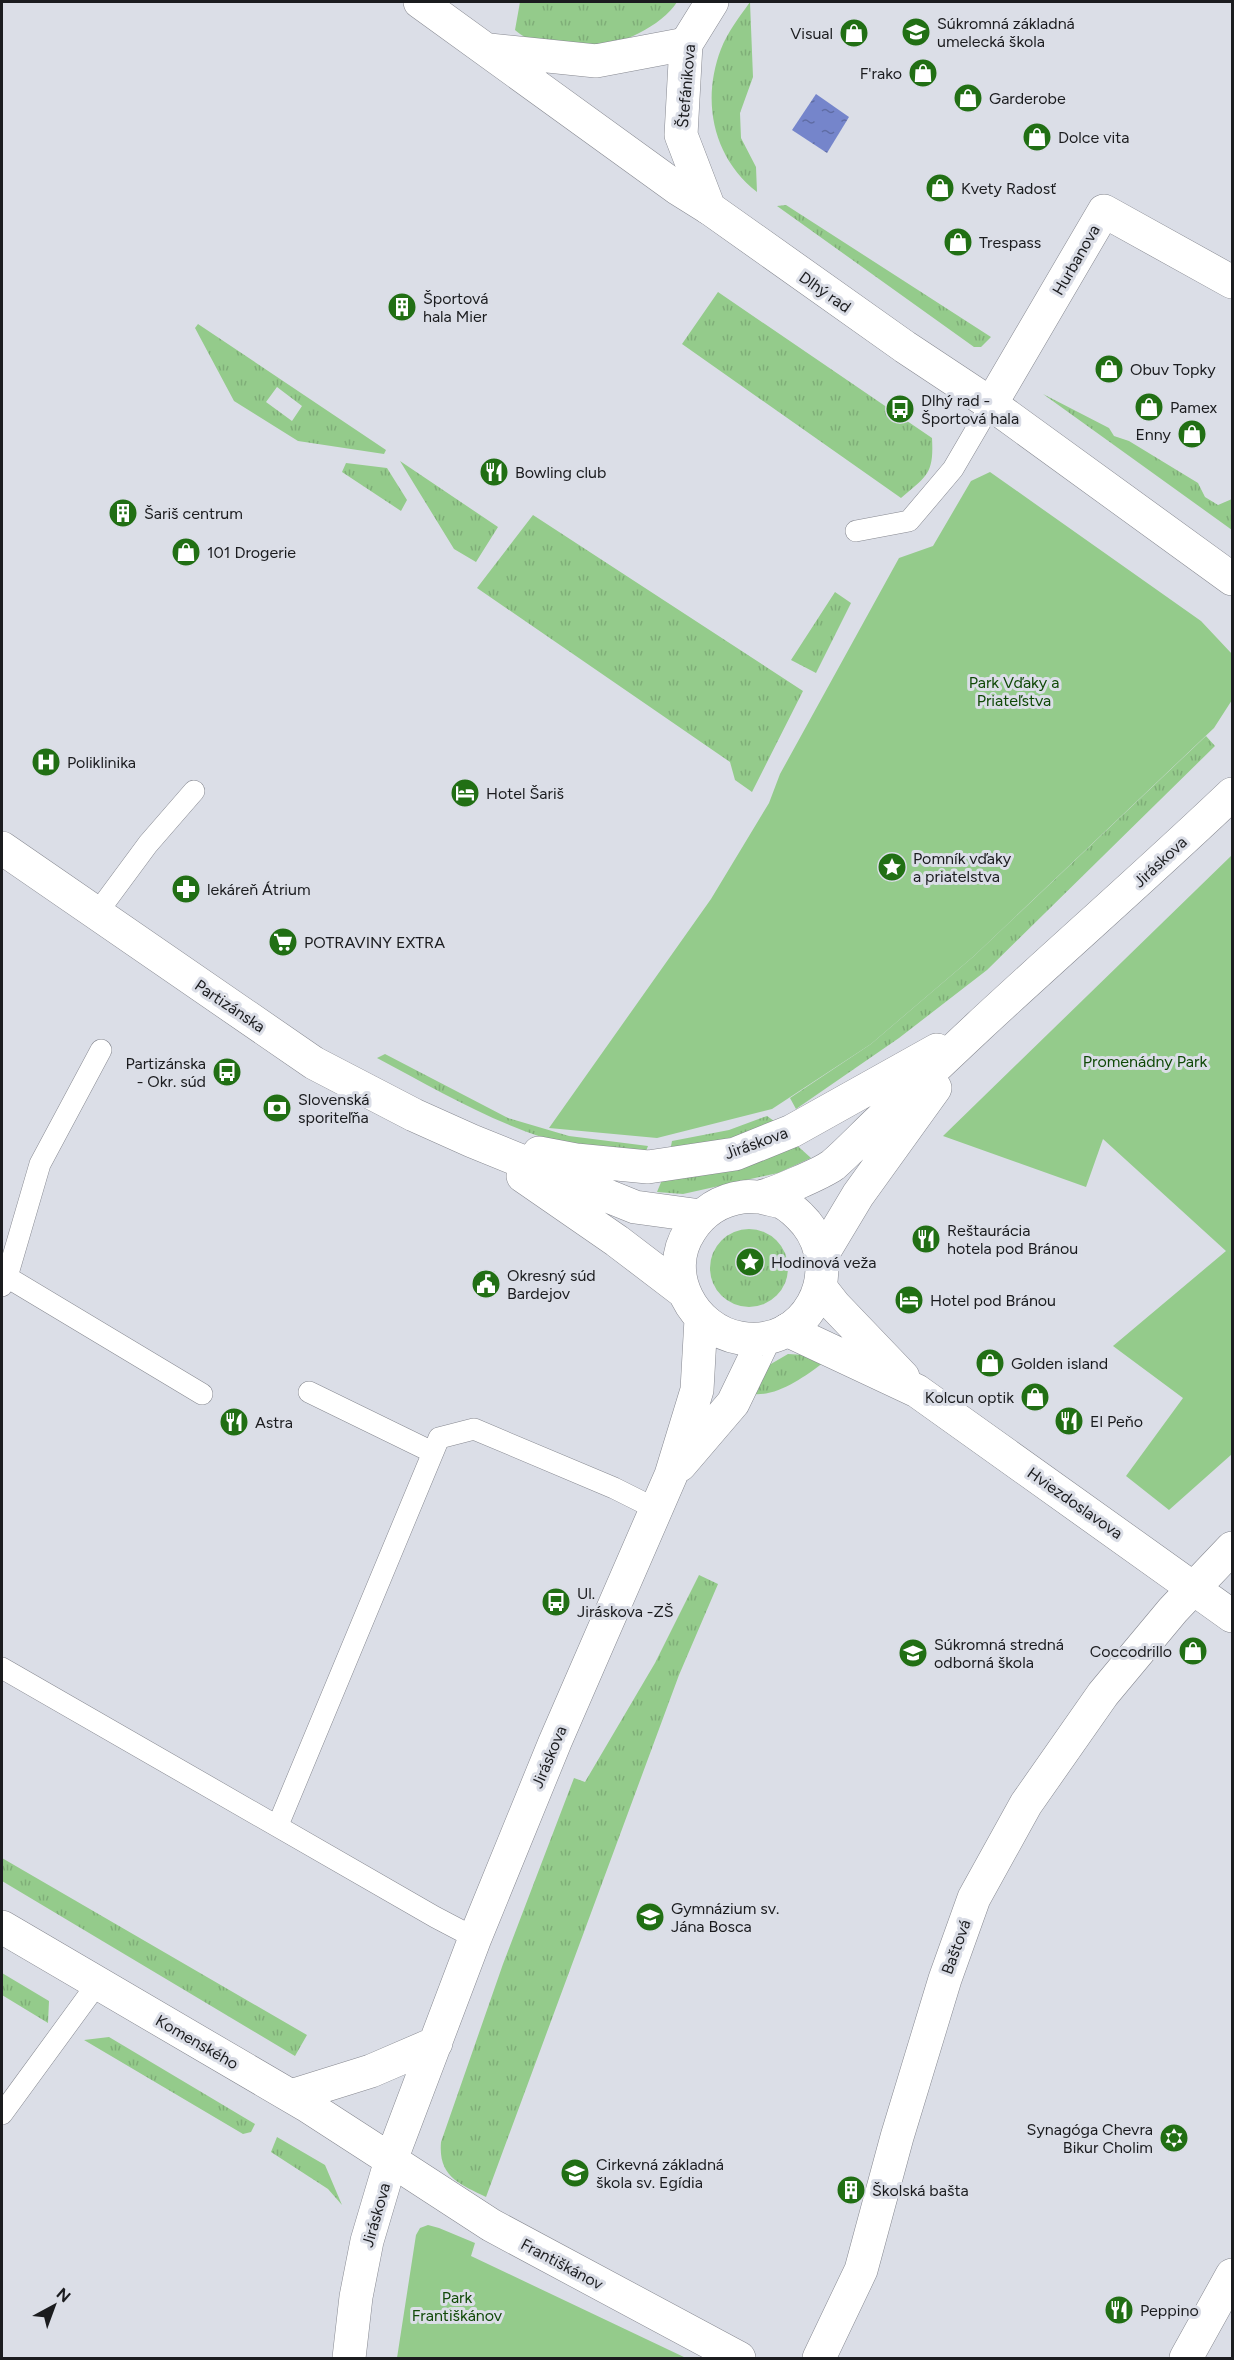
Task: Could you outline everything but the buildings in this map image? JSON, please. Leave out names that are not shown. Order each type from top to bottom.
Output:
[{"type":"street","name":"Dlhý rad","points":[[420,2],[677,188],[991,404],[1233,579]]},
{"type":"street","name":"Štefánikova","points":[[708,208],[681,135],[686,44],[712,2]]},
{"type":"street","points":[[488,50],[596,61],[686,44]]},
{"type":"street","name":"Hurbanova","points":[[991,404],[1104,211],[1233,282]]},
{"type":"street","name":"Jiráskova","points":[[760,1197],[831,1166],[980,1025],[1233,794]]},
{"type":"street","name":"Partizánska","points":[[2,848],[314,1063],[414,1115],[635,1207],[701,1216]]},
{"type":"street","name":"Jiráskova","points":[[472,1141],[576,1160],[648,1167],[735,1154],[792,1131],[980,1025]]},
{"type":"street","name":"Jiráskova","points":[[822,1255],[858,1195],[980,1025]]},
{"type":"street","name":"Partizánska","points":[[472,1141],[616,1241],[692,1306]]},
{"type":"street","points":[[744,1196],[760,1197],[782,1203],[800,1216],[814,1233],[822,1255],[823,1271],[813,1304],[802,1318],[776,1334],[741,1339],[720,1332],[692,1306],[680,1272],[681,1252],[688,1233],[701,1216],[714,1206],[744,1196]]},
{"type":"street","name":"Hviezdoslavova","points":[[820,1287],[835,1306],[917,1391],[1233,1616]]},
{"type":"street","name":"Jiráskova","points":[[349,2358],[356,2297],[367,2241],[391,2160],[475,1938],[555,1742],[671,1475],[697,1390],[692,1306]]},
{"type":"street","name":"Jiráskova","points":[[671,1475],[733,1403],[776,1334]]},
{"type":"street","name":"Hviezdoslavova","points":[[776,1334],[917,1391]]},
{"type":"street","name":"Baštová","points":[[819,2358],[861,2270],[897,2137],[945,1979],[974,1898],[1026,1804],[1103,1694],[1194,1587],[1233,1548]]},
{"type":"street","name":"Komenského","points":[[2,1927],[291,2096],[391,2160]]},
{"type":"street","points":[[291,2096],[371,2071],[436,2043]]},
{"type":"street","name":"Františkánov","points":[[391,2160],[491,2225],[739,2358]]},
{"type":"street","points":[[1186,2358],[1233,2275]]},
{"type":"lane","points":[[856,531],[909,521],[953,469],[991,404]]},
{"type":"lane","points":[[97,913],[148,844],[194,791]]},
{"type":"lane","points":[[101,1050],[40,1164],[4,1282],[202,1394]]},
{"type":"lane","points":[[309,1392],[432,1452]]},
{"type":"lane","points":[[278,1825],[439,1438],[474,1429],[614,1488],[656,1509]]},
{"type":"lane","points":[[2,1668],[475,1938]]},
{"type":"lane","points":[[2,2114],[97,1984]]},
{"type":"green space","points":[[520,2],[677,2],[651,27],[626,39],[590,48],[534,41],[520,34],[515,30]]},
{"type":"green space","points":[[750,2],[753,77],[740,113],[741,138],[756,167],[757,192],[730,163],[721,146],[712,108],[712,88],[721,49]]},
{"type":"green space","points":[[786,205],[991,337],[981,347],[974,347],[777,206]]},
{"type":"green space","points":[[718,292],[932,438],[932,459],[923,479],[901,498],[682,344]]},
{"type":"green space","points":[[198,324],[386,450],[384,454],[298,441],[234,401],[195,328]],"holes":[[[277,387],[302,406],[292,421],[266,402]]]},
{"type":"green space","points":[[1043,394],[1109,428],[1114,436],[1129,441],[1198,483],[1205,497],[1218,505],[1232,499],[1232,530]]},
{"type":"green space","points":[[400,461],[498,527],[476,562],[454,549]]},
{"type":"green space","points":[[346,463],[387,468],[407,500],[401,511],[342,472]]},
{"type":"green space","name":"Park Vďaky a Priateľstva","points":[[990,472],[1201,621],[1232,654],[1232,700],[1214,728],[974,956],[871,1044],[772,1109],[657,1138],[549,1128],[711,899],[769,803],[780,774],[899,558],[933,546],[971,481]]},
{"type":"green space","points":[[533,515],[803,691],[752,792],[735,780],[730,762],[477,588]]},
{"type":"green space","points":[[835,592],[851,603],[816,673],[791,660]]},
{"type":"green space","points":[[1206,736],[1215,746],[987,970],[899,1038],[796,1109],[790,1098],[871,1044],[974,956]]},
{"type":"green space","name":"Promenádny Park","points":[[1232,855],[1232,1454],[1169,1510],[1126,1476],[1183,1398],[1113,1346],[1226,1251],[1103,1139],[1086,1187],[943,1136]]},
{"type":"green space","points":[[385,1054],[508,1118],[569,1136],[648,1146],[646,1151],[585,1148],[525,1131],[474,1109],[377,1058]]},
{"type":"green space","points":[[767,1116],[774,1121],[747,1134],[670,1151],[672,1141],[729,1130]]},
{"type":"green space","points":[[791,1140],[811,1158],[778,1173],[683,1194],[657,1192],[664,1175]]},
{"type":"green space","points":[[749,1229],[764,1232],[776,1241],[785,1253],[788,1268],[785,1283],[776,1295],[764,1304],[749,1307],[734,1304],[722,1295],[713,1283],[710,1268],[713,1253],[722,1241],[734,1232]]},
{"type":"green space","points":[[788,1354],[805,1355],[823,1363],[799,1380],[780,1389],[752,1394],[764,1368]]},
{"type":"green space","points":[[699,1575],[718,1584],[679,1675],[486,2197],[460,2183],[447,2171],[443,2164],[441,2142],[503,1964],[574,1778],[585,1782],[655,1663]]},
{"type":"green space","points":[[2,1858],[307,2035],[295,2056],[2,1881]]},
{"type":"green space","points":[[2,1973],[49,2001],[48,2023],[2,1995]]},
{"type":"green space","points":[[109,2037],[255,2124],[251,2132],[243,2134],[84,2040]]},
{"type":"green space","points":[[277,2137],[325,2165],[342,2205],[328,2189],[271,2152]]},
{"type":"green space","name":"Park Františkánov","points":[[428,2225],[475,2243],[471,2256],[686,2358],[397,2358],[416,2235],[420,2228]]},
{"type":"water","points":[[816,94],[849,117],[827,153],[792,130]]},
{"type":"place","name":"Súkromná základná umelecká škola","points":[[916,32]]},
{"type":"place","name":"Visual","points":[[854,33]]},
{"type":"place","name":"F'rako","points":[[923,73]]},
{"type":"place","name":"Garderobe","points":[[968,98]]},
{"type":"place","name":"Dolce vita","points":[[1037,137]]},
{"type":"place","name":"Kvety Radosť","points":[[940,188]]},
{"type":"place","name":"Trespass","points":[[958,242]]},
{"type":"place","name":"Športová hala Mier","points":[[402,307]]},
{"type":"place","name":"Obuv Topky","points":[[1109,369]]},
{"type":"place","name":"Pamex","points":[[1149,407]]},
{"type":"place","name":"Dlhý rad - Športová hala","points":[[900,409]]},
{"type":"place","name":"Enny","points":[[1192,434]]},
{"type":"place","name":"Bowling club","points":[[494,472]]},
{"type":"place","name":"Šariš centrum","points":[[123,513]]},
{"type":"place","name":"101 Drogerie","points":[[186,552]]},
{"type":"place","name":"Poliklinika","points":[[46,762]]},
{"type":"place","name":"Hotel Šariš","points":[[465,793]]},
{"type":"place","name":"Pomník vďaky a priatelstva","points":[[892,867]]},
{"type":"place","name":"lekáreň Átrium","points":[[186,889]]},
{"type":"place","name":"POTRAVINY EXTRA","points":[[283,942]]},
{"type":"place","name":"Partizánska - Okr. súd","points":[[227,1072]]},
{"type":"place","name":"Slovenská sporiteľňa","points":[[277,1108]]},
{"type":"place","name":"Reštaurácia hotela pod Bránou","points":[[926,1239]]},
{"type":"place","name":"Hodinová veža","points":[[750,1262]]},
{"type":"place","name":"Okresný súd Bardejov","points":[[486,1284]]},
{"type":"place","name":"Hotel pod Bránou","points":[[909,1300]]},
{"type":"place","name":"Golden island","points":[[990,1363]]},
{"type":"place","name":"Kolcun optik","points":[[1035,1397]]},
{"type":"place","name":"El Peňo","points":[[1069,1421]]},
{"type":"place","name":"Astra","points":[[234,1422]]},
{"type":"place","name":"Ul. Jiráskova -ZŠ","points":[[556,1602]]},
{"type":"place","name":"Coccodrillo","points":[[1193,1651]]},
{"type":"place","name":"Súkromná stredná odborná škola","points":[[913,1653]]},
{"type":"place","name":"Gymnázium sv. Jána Bosca","points":[[650,1917]]},
{"type":"place","name":"Synagóga Chevra Bikur Cholim","points":[[1174,2138]]},
{"type":"place","name":"Cirkevná základná škola sv. Egídia","points":[[575,2173]]},
{"type":"place","name":"Školská bašta","points":[[851,2190]]},
{"type":"place","name":"Peppino","points":[[1119,2310]]}]
